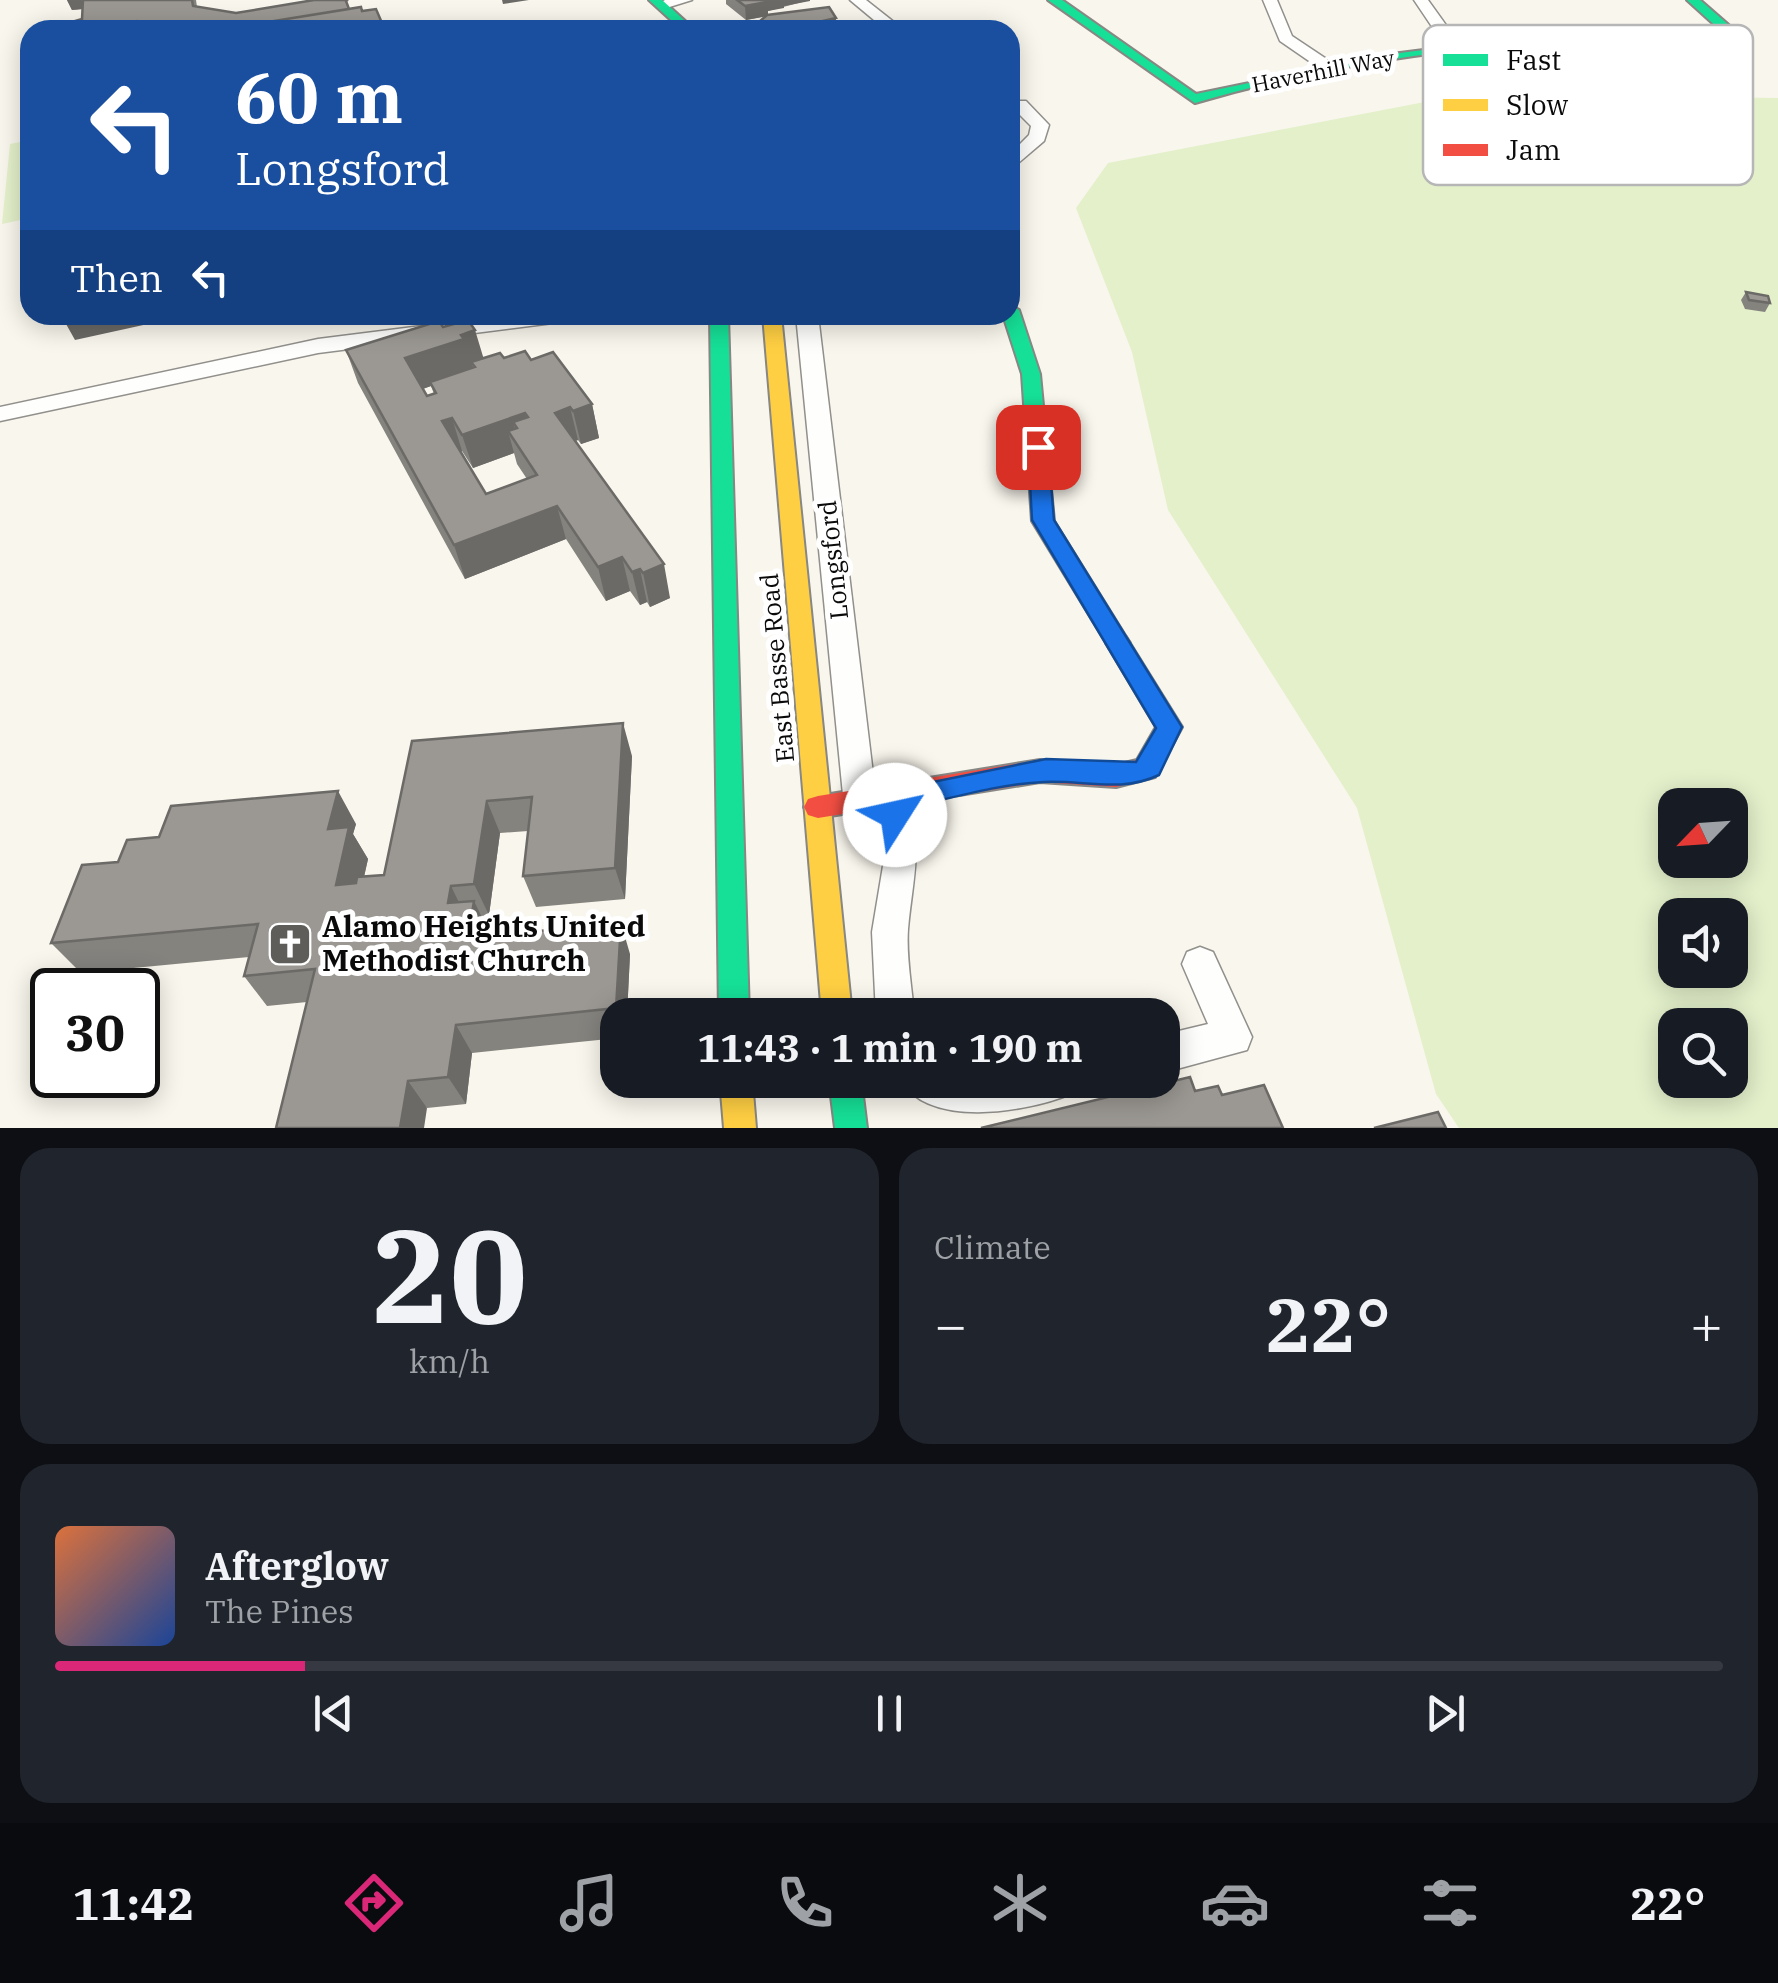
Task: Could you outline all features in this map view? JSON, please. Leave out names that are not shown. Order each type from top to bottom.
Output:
[{"type":"street","points":[[858,0],[883,20]]},
{"type":"street","name":"Haverhill Way","points":[[1054,0],[1195,98],[1423,52]]},
{"type":"street","points":[[1270,0],[1285,38],[1331,70]]},
{"type":"street","points":[[1421,0],[1438,25]]},
{"type":"street","name":"Haverhill Way","points":[[1693,0],[1721,25]]},
{"type":"street","points":[[673,1],[701,20]]},
{"type":"street","points":[[1020,105],[1040,125],[1038,137],[1020,154]]},
{"type":"street","points":[[0,414],[318,346],[483,325]]},
{"type":"street","name":"East Basse Road","points":[[719,325],[734,998]]},
{"type":"street","name":"East Basse Road","points":[[773,325],[835,998]]},
{"type":"street","name":"Longsford","points":[[809,325],[876,802],[901,860],[890,932],[893,998]]},
{"type":"street","points":[[818,807],[876,802],[1046,770],[1100,775],[1138,772],[1150,768],[1169,727],[1043,520],[1031,374],[1015,325]]},
{"type":"street","points":[[1180,1050],[1233,1037],[1200,964]]},
{"type":"street","points":[[738,1098],[740,1128]]},
{"type":"street","points":[[847,1098],[851,1128]]},
{"type":"street","points":[[958,1098],[982,1098]]},
{"type":"green space","points":[[1753,98],[1778,98],[1778,1128],[1459,1128],[1436,1094],[1357,808],[1168,510],[1132,352],[1076,208],[1108,163],[1423,102],[1423,185],[1753,185]]},
{"type":"green space","points":[[20,142],[20,220],[2,224],[10,144]]},
{"type":"building","points":[[83,0],[192,0],[193,6],[236,13],[314,0],[348,0],[349,9],[280,20],[79,20],[82,19]]},
{"type":"building","points":[[737,0],[764,0],[767,2],[745,6]]},
{"type":"building","points":[[361,7],[362,11],[376,9],[381,20],[280,20]]},
{"type":"building","points":[[829,7],[836,18],[761,20],[767,15]]},
{"type":"building","points":[[1746,292],[1768,296],[1770,303],[1749,300]]},
{"type":"building","points":[[426,325],[472,325],[475,330],[461,335],[464,339],[405,358],[427,396],[436,393],[430,382],[475,367],[471,362],[500,353],[504,358],[525,351],[531,360],[553,352],[592,404],[555,413],[664,564],[643,573],[640,569],[632,572],[622,557],[598,567],[557,506],[454,545],[346,350]],"holes":[[[525,413],[528,417],[513,422],[517,428],[508,431],[537,475],[486,494],[442,421],[452,418],[462,435]]]},
{"type":"building","name":"Alamo Heights United Methodist Church","points":[[623,723],[615,868],[523,876],[532,797],[487,801],[474,884],[451,886],[448,903],[474,901],[468,938],[621,923],[617,998],[600,998],[600,1010],[456,1025],[448,1077],[408,1081],[400,1128],[276,1128],[315,969],[244,976],[258,924],[51,943],[82,865],[118,862],[127,840],[159,837],[171,806],[338,791],[328,829],[349,827],[336,885],[356,883],[357,877],[384,875],[412,741]]},
{"type":"building","points":[[1190,1077],[1195,1091],[1218,1086],[1222,1095],[1264,1085],[1283,1128],[981,1128],[1104,1098],[1180,1098],[1180,1079]]},
{"type":"building","points":[[1438,1112],[1446,1128],[1374,1128]]},
{"type":"traffic: fast","points":[[655,0],[678,20]]},
{"type":"traffic: fast","points":[[1054,0],[1195,99],[1216,91],[1423,54]]},
{"type":"traffic: fast","points":[[1693,0],[1721,25]]},
{"type":"traffic: fast","points":[[719,325],[734,998]]},
{"type":"traffic: fast","points":[[1015,325],[1031,374],[1043,521],[1118,643]]},
{"type":"traffic: fast","points":[[847,1098],[851,1128]]},
{"type":"traffic: slow","points":[[773,325],[835,998]]},
{"type":"traffic: slow","points":[[738,1098],[740,1128]]},
{"type":"traffic: jam","points":[[818,807],[1040,771],[1116,776],[1146,769],[1169,727],[1118,643]]},
{"type":"place","name":"Alamo Heights United Methodist Church","points":[[290,944]]},
{"type":"route","points":[[895,815],[892,800],[1008,775],[1046,770],[1100,775],[1138,772],[1150,768],[1169,727],[1043,520],[1038,447]]}]
